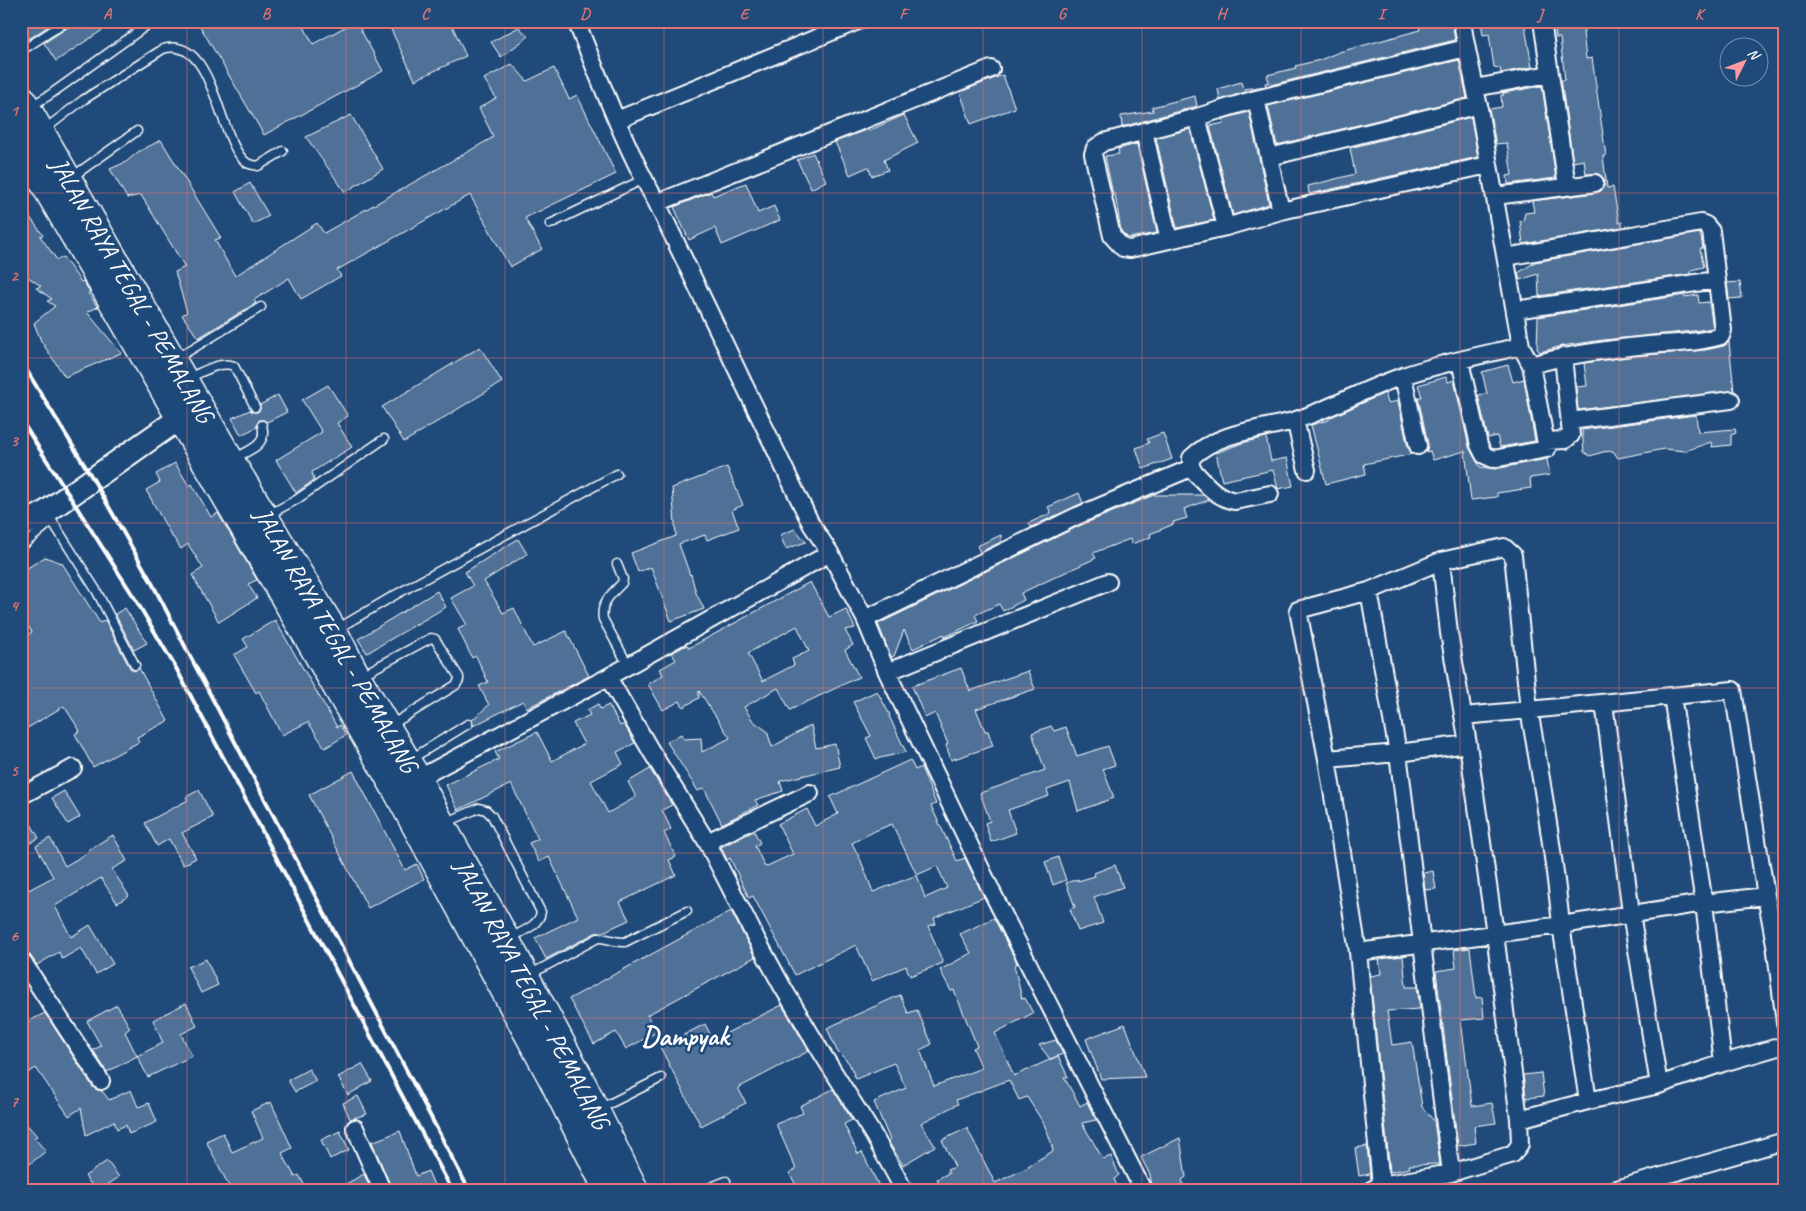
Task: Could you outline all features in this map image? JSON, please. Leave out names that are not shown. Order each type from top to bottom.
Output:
[{"type":"highway","name":"JALAN RAYA TEGAL - PEMALANG","points":[[24,104],[31,137],[220,466],[401,773],[608,1190]]},
{"type":"highway","name":"JALAN RAYA TEGAL - PEMALANG","points":[[31,137],[68,180],[168,375]]},
{"type":"highway","name":"JALAN RAYA TEGAL - PEMALANG","points":[[220,466],[264,517],[333,631],[357,678],[387,728],[401,773],[440,825],[506,941],[634,1190]]},
{"type":"main road","points":[[21,526],[49,517],[190,413]]},
{"type":"street","points":[[576,21],[617,120],[644,178],[811,524],[830,553],[865,619],[887,672],[993,894],[1143,1190]]},
{"type":"street","points":[[617,120],[858,21]]},
{"type":"street","points":[[1460,361],[1479,445],[1484,455],[1493,459],[1546,450],[1546,441],[1531,366],[1521,346],[1496,196],[1488,165],[1479,106],[1462,21]]},
{"type":"street","points":[[1542,21],[1567,186]]},
{"type":"street","points":[[1466,48],[1256,100],[1104,142],[1095,148],[1093,154],[1112,236],[1123,248],[1130,249],[1226,227],[1281,211],[1488,165]]},
{"type":"street","points":[[657,203],[991,69]]},
{"type":"street","points":[[1474,88],[1549,74]]},
{"type":"street","points":[[1256,100],[1281,211]]},
{"type":"street","points":[[1270,157],[1479,106]]},
{"type":"street","points":[[1198,117],[1226,227]]},
{"type":"street","points":[[1144,131],[1169,240]]},
{"type":"street","points":[[1496,196],[1595,183]]},
{"type":"street","points":[[1506,257],[1703,223],[1711,231],[1723,334],[1701,340],[1563,356],[1531,366]]},
{"type":"street","points":[[1515,310],[1716,280]]},
{"type":"street","points":[[1270,494],[1235,501],[1219,495],[1191,468],[1191,458],[1203,447],[1230,436],[1295,420],[1403,376],[1521,346]]},
{"type":"street","points":[[1546,441],[1565,440],[1570,434],[1563,356]]},
{"type":"street","points":[[1403,376],[1418,446]]},
{"type":"street","points":[[1570,422],[1731,400]]},
{"type":"street","points":[[1295,420],[1307,470]]},
{"type":"street","points":[[865,619],[1077,516],[1191,468]]},
{"type":"street","points":[[1441,561],[1449,633],[1468,744],[1495,934],[1520,1144],[1513,1154],[1451,1173],[1376,1188],[1358,952],[1327,758],[1298,610],[1370,591],[1441,561],[1504,547],[1514,555],[1529,710],[1542,781],[1557,883],[1561,925],[1588,1102]]},
{"type":"street","points":[[401,773],[608,677],[830,553]]},
{"type":"street","points":[[887,672],[1108,582]]},
{"type":"street","points":[[1370,591],[1398,753],[1451,1173]]},
{"type":"street","points":[[608,677],[707,842],[782,986],[874,1136],[904,1190]]},
{"type":"street","points":[[1463,716],[1733,690],[1775,944],[1785,1023]]},
{"type":"street","points":[[1672,696],[1704,903],[1723,1063]]},
{"type":"street","points":[[1604,702],[1631,913],[1659,1084]]},
{"type":"street","points":[[1327,758],[1398,753],[1468,744]]},
{"type":"street","points":[[21,796],[73,768]]},
{"type":"street","points":[[707,842],[810,793]]},
{"type":"street","points":[[1358,952],[1561,925],[1631,913],[1766,896]]},
{"type":"street","points":[[21,959],[101,1081]]},
{"type":"street","points":[[1518,1119],[1659,1084],[1785,1045]]},
{"type":"street","points":[[355,1128],[382,1190]]},
{"type":"street","points":[[1613,1190],[1785,1141]]},
{"type":"lane","points":[[21,51],[68,21]]},
{"type":"lane","points":[[24,104],[48,96],[153,21]]},
{"type":"lane","points":[[31,137],[83,100],[163,49],[172,46],[187,51],[202,66],[237,150],[248,164],[258,166],[283,151]]},
{"type":"lane","points":[[68,180],[137,131]]},
{"type":"lane","points":[[550,224],[644,178]]},
{"type":"lane","points":[[168,375],[261,307]]},
{"type":"lane","points":[[168,375],[229,364],[234,366],[256,407]]},
{"type":"lane","points":[[220,466],[260,444],[264,433],[262,425]]},
{"type":"lane","points":[[264,517],[296,500],[384,439]]},
{"type":"lane","points":[[333,631],[395,595],[617,474]]},
{"type":"lane","points":[[21,547],[49,517],[96,590],[135,665]]},
{"type":"lane","points":[[617,564],[623,579],[622,583],[603,604],[602,611],[603,618],[628,665]]},
{"type":"lane","points":[[357,678],[431,638],[435,638],[459,677],[456,685],[387,728]]},
{"type":"lane","points":[[401,773],[468,724]]},
{"type":"lane","points":[[440,825],[479,808],[486,810],[492,816],[541,912],[536,924],[506,941]]},
{"type":"lane","points":[[525,977],[598,938],[617,943],[625,942],[687,910]]},
{"type":"lane","points":[[595,1111],[661,1078]]},
{"type":"lane","points":[[702,1190],[726,1181]]},
{"type":"building","points":[[21,21],[56,21],[29,39],[21,27]]},
{"type":"building","points":[[73,21],[116,21],[56,61],[44,43],[70,26]]},
{"type":"building","points":[[197,21],[301,21],[313,44],[356,21],[383,71],[264,135]]},
{"type":"building","points":[[387,21],[450,21],[466,56],[415,80]]},
{"type":"building","points":[[1418,21],[1452,21],[1455,40],[1254,89],[1220,100],[1218,89],[1241,82],[1243,89],[1266,86],[1265,83],[1269,82],[1267,75],[1296,68],[1295,66],[1320,60],[1339,52],[1420,30]]},
{"type":"building","points":[[1481,21],[1521,21],[1522,26],[1525,26],[1532,67],[1501,73],[1500,68],[1494,67],[1489,34],[1483,35]]},
{"type":"building","points":[[1554,21],[1583,21],[1586,59],[1592,58],[1606,156],[1603,156],[1607,188],[1613,187],[1619,223],[1622,222],[1622,227],[1523,244],[1520,221],[1523,221],[1525,213],[1534,212],[1532,201],[1596,193],[1601,191],[1605,181],[1599,174],[1586,174],[1584,160],[1573,162],[1561,80],[1565,80],[1560,38],[1556,38]]},
{"type":"building","points":[[519,27],[528,37],[501,57],[491,42]]},
{"type":"building","points":[[1459,60],[1467,98],[1277,145],[1268,106]]},
{"type":"building","points":[[512,64],[527,81],[554,68],[569,99],[577,95],[616,174],[525,218],[542,249],[510,267],[470,195],[337,270],[341,276],[301,299],[289,278],[254,300],[256,303],[198,338],[182,315],[187,312],[175,272],[185,267],[141,195],[127,198],[110,169],[126,162],[138,152],[161,140],[221,238],[215,240],[235,276],[317,223],[324,233],[492,138],[493,136],[479,108],[496,98],[484,79]]},
{"type":"building","points":[[1003,75],[1015,108],[971,124],[960,92]]},
{"type":"building","points":[[1542,86],[1556,178],[1508,184],[1507,176],[1512,175],[1507,143],[1496,144],[1489,109],[1502,107],[1501,95],[1504,95],[1503,93]]},
{"type":"building","points":[[1195,96],[1197,106],[1122,127],[1121,116],[1153,111],[1152,107]]},
{"type":"building","points":[[1249,112],[1269,204],[1233,215],[1210,126],[1224,123],[1223,119]]},
{"type":"building","points":[[351,115],[383,169],[345,192],[306,137]]},
{"type":"building","points":[[904,115],[918,143],[884,160],[888,170],[872,176],[868,167],[850,175],[835,142],[868,129],[868,131]]},
{"type":"building","points":[[1471,117],[1478,157],[1309,194],[1308,186],[1355,174],[1350,148]]},
{"type":"building","points":[[1190,129],[1214,220],[1177,228],[1156,138]]},
{"type":"building","points":[[1137,144],[1157,233],[1128,238],[1121,231],[1115,194],[1113,195],[1105,156],[1119,154],[1118,149]]},
{"type":"building","points":[[813,153],[826,181],[811,189],[797,160]]},
{"type":"building","points":[[250,183],[269,216],[253,224],[235,192]]},
{"type":"building","points":[[746,183],[758,213],[774,206],[780,220],[722,245],[715,228],[689,240],[674,207],[711,192],[713,196]]},
{"type":"building","points":[[21,205],[43,235],[40,236],[57,260],[63,257],[81,282],[83,281],[90,292],[88,293],[98,307],[87,312],[121,353],[65,377],[41,341],[34,323],[55,306],[47,301],[52,299],[36,288],[41,286],[21,272]]},
{"type":"building","points":[[1700,233],[1703,248],[1700,249],[1704,267],[1691,270],[1690,274],[1539,296],[1538,274],[1520,280],[1518,273],[1535,262]]},
{"type":"building","points":[[1740,282],[1742,298],[1729,299],[1727,283]]},
{"type":"building","points":[[1685,295],[1684,297],[1698,295],[1699,303],[1709,302],[1713,328],[1603,340],[1562,346],[1540,352],[1537,349],[1538,317]]},
{"type":"building","points":[[1729,342],[1734,391],[1578,410],[1576,387],[1587,386],[1584,363],[1635,356],[1705,350],[1724,346]]},
{"type":"building","points":[[480,347],[502,382],[404,442],[382,407]]},
{"type":"building","points":[[1508,365],[1513,382],[1524,379],[1535,441],[1500,447],[1497,436],[1488,438],[1478,395],[1487,394],[1482,372]]},
{"type":"building","points":[[1446,377],[1448,382],[1454,380],[1469,447],[1480,467],[1495,469],[1547,459],[1550,475],[1530,478],[1531,488],[1497,493],[1497,497],[1471,500],[1465,451],[1433,460],[1430,451],[1426,452],[1428,444],[1418,397],[1422,397],[1418,385]]},
{"type":"building","points":[[328,385],[348,416],[337,423],[352,447],[312,472],[314,480],[296,493],[276,460],[322,432],[302,400]]},
{"type":"building","points":[[1385,393],[1388,403],[1398,401],[1408,448],[1413,454],[1364,464],[1366,474],[1326,484],[1311,425],[1329,420],[1329,418]]},
{"type":"building","points":[[278,395],[287,412],[267,422],[259,420],[257,427],[241,435],[232,418],[250,410],[257,412],[260,410],[260,405]]},
{"type":"building","points":[[1696,415],[1698,432],[1735,429],[1736,433],[1731,435],[1731,445],[1712,447],[1711,442],[1685,451],[1664,449],[1618,458],[1613,451],[1590,456],[1584,452],[1582,430]]},
{"type":"building","points":[[1163,433],[1172,459],[1143,469],[1136,448],[1149,443],[1147,439]]},
{"type":"building","points":[[1266,437],[1271,461],[1287,458],[1293,486],[1278,489],[1273,470],[1222,481],[1216,453],[1242,443]]},
{"type":"building","points":[[175,463],[189,486],[192,484],[211,517],[218,513],[257,580],[248,584],[257,598],[219,622],[192,575],[203,568],[188,544],[181,549],[172,537],[146,490],[160,482],[156,474]]},
{"type":"building","points":[[727,467],[743,505],[732,510],[739,528],[707,540],[705,535],[679,544],[691,574],[696,593],[704,609],[671,621],[651,567],[638,572],[631,553],[676,536],[672,488]]},
{"type":"building","points":[[1079,493],[1083,503],[1031,527],[1029,523],[1051,513],[1048,507]]},
{"type":"building","points":[[1154,495],[1203,495],[1209,500],[1184,509],[1187,518],[1173,522],[1174,524],[1150,534],[1151,537],[1132,544],[1130,539],[1093,553],[1096,558],[1021,593],[1024,600],[1003,611],[999,604],[975,615],[978,621],[945,637],[944,634],[913,649],[904,630],[894,656],[891,657],[878,624],[1081,525]]},
{"type":"building","points":[[795,529],[806,542],[786,549],[780,535]]},
{"type":"building","points":[[1001,535],[1001,542],[980,552],[977,546]]},
{"type":"building","points":[[518,539],[527,554],[484,581],[503,613],[514,608],[533,647],[566,631],[589,676],[527,708],[523,701],[473,726],[472,720],[489,705],[479,686],[488,682],[476,656],[472,658],[458,629],[467,625],[451,598],[473,586],[465,572]]},
{"type":"building","points":[[45,557],[62,563],[100,623],[105,620],[130,668],[134,671],[139,668],[168,721],[137,737],[139,742],[93,767],[75,734],[80,731],[64,706],[21,732],[21,639],[32,632],[21,615],[21,572]]},
{"type":"building","points":[[810,582],[829,617],[846,609],[855,628],[845,630],[853,645],[845,650],[859,677],[790,710],[778,688],[744,707],[753,721],[767,731],[772,747],[811,725],[816,748],[835,744],[840,767],[780,781],[783,791],[755,800],[758,805],[722,824],[704,788],[698,791],[667,742],[681,734],[684,739],[701,738],[702,752],[730,738],[699,691],[699,698],[683,707],[680,701],[663,710],[648,684],[663,675],[660,669],[676,660],[671,653],[687,645],[689,648]],"holes":[[[797,626],[809,651],[792,659],[794,665],[763,681],[748,653]]]},
{"type":"building","points":[[437,591],[446,607],[367,653],[358,639]]},
{"type":"building","points":[[125,608],[147,643],[134,650],[115,614]]},
{"type":"building","points":[[275,620],[337,727],[340,725],[346,735],[325,748],[308,722],[282,735],[259,691],[256,693],[234,655],[248,647],[243,639]]},
{"type":"building","points":[[961,668],[970,691],[1028,671],[1035,689],[976,709],[985,731],[988,731],[993,746],[951,760],[946,745],[948,744],[935,713],[925,718],[912,686]]},
{"type":"building","points":[[877,691],[906,752],[876,759],[866,738],[871,736],[853,702]]},
{"type":"building","points":[[598,704],[600,709],[609,705],[620,726],[624,724],[635,743],[617,752],[623,764],[591,781],[608,813],[636,797],[628,782],[650,769],[672,805],[662,810],[671,829],[664,833],[676,857],[669,860],[676,875],[620,902],[629,920],[603,932],[595,933],[546,959],[535,938],[578,917],[549,857],[539,862],[529,843],[538,839],[511,784],[458,810],[446,785],[499,759],[495,752],[537,732],[552,761],[584,744],[573,723],[590,715],[587,710]]},
{"type":"building","points":[[1051,726],[1054,731],[1066,727],[1077,756],[1108,746],[1115,765],[1103,769],[1114,798],[1078,811],[1070,782],[1047,790],[1049,796],[1008,810],[1016,833],[991,842],[985,823],[990,821],[980,793],[1045,770],[1032,733]]},
{"type":"building","points":[[910,760],[915,770],[921,767],[936,804],[931,806],[957,861],[965,858],[984,897],[934,918],[936,924],[928,926],[943,963],[910,976],[906,966],[872,981],[856,945],[795,975],[753,896],[749,898],[730,858],[727,860],[721,847],[754,831],[760,843],[755,846],[765,867],[793,854],[778,824],[807,809],[815,826],[838,814],[830,797]],"holes":[[[892,824],[917,875],[873,892],[852,843]],[[937,866],[947,888],[925,898],[917,875]]]},
{"type":"building","points":[[353,771],[405,870],[417,864],[424,879],[368,908],[309,795]]},
{"type":"building","points":[[199,790],[213,817],[182,833],[196,858],[183,865],[169,839],[157,846],[145,823],[188,800],[186,797]]},
{"type":"building","points":[[64,791],[80,817],[68,824],[52,798]]},
{"type":"building","points":[[21,807],[39,838],[21,848]]},
{"type":"building","points":[[113,835],[127,861],[112,869],[129,896],[117,903],[101,878],[55,906],[71,937],[90,925],[113,964],[96,974],[81,948],[62,959],[59,952],[37,965],[21,945],[21,894],[53,877],[36,846],[50,838],[65,866]]},
{"type":"building","points":[[1058,857],[1066,880],[1053,885],[1045,862]]},
{"type":"building","points":[[1115,865],[1123,887],[1094,897],[1103,923],[1078,931],[1070,909],[1075,907],[1066,883],[1095,876],[1094,873]]},
{"type":"building","points":[[1433,871],[1436,889],[1425,890],[1423,873]]},
{"type":"building","points":[[731,911],[755,957],[647,1015],[657,1032],[626,1049],[616,1032],[594,1044],[569,999]]},
{"type":"building","points":[[994,918],[1017,963],[1014,965],[1022,999],[1025,998],[1033,1013],[995,1033],[1014,1076],[1058,1056],[1068,1077],[1064,1077],[1080,1106],[1087,1102],[1096,1120],[1082,1123],[1103,1159],[1111,1156],[1119,1175],[1114,1179],[1119,1190],[943,1190],[937,1179],[949,1173],[947,1170],[955,1167],[942,1140],[967,1128],[995,1183],[1029,1167],[1053,1151],[1044,1124],[1027,1097],[1019,1100],[1009,1080],[956,1100],[958,1104],[921,1123],[935,1146],[903,1165],[888,1141],[890,1140],[874,1102],[906,1088],[894,1063],[856,1079],[849,1063],[837,1051],[827,1028],[900,995],[908,1013],[917,1010],[932,1044],[920,1050],[934,1086],[982,1068],[973,1048],[977,1046],[954,990],[951,991],[940,970],[971,953],[960,934]]},
{"type":"building","points":[[1470,948],[1476,998],[1482,997],[1484,1018],[1461,1020],[1472,1106],[1492,1103],[1496,1123],[1474,1126],[1476,1143],[1458,1146],[1436,971],[1456,968],[1454,950]]},
{"type":"building","points":[[1403,956],[1406,987],[1417,987],[1420,1009],[1387,1011],[1392,1045],[1412,1042],[1422,1107],[1434,1121],[1440,1164],[1409,1165],[1410,1168],[1390,1172],[1370,976],[1381,974],[1379,959]]},
{"type":"building","points":[[206,959],[218,985],[201,993],[188,967]]},
{"type":"building","points":[[186,1003],[197,1026],[181,1034],[192,1056],[148,1077],[137,1056],[163,1043],[153,1020]]},
{"type":"building","points":[[117,1005],[130,1028],[125,1032],[137,1056],[107,1072],[93,1050],[101,1046],[87,1021]]},
{"type":"building","points":[[782,1005],[809,1051],[738,1088],[746,1103],[701,1126],[660,1047],[705,1024],[713,1040]]},
{"type":"building","points":[[45,1013],[93,1087],[102,1091],[109,1100],[131,1090],[138,1107],[149,1103],[157,1122],[129,1134],[126,1125],[117,1129],[114,1121],[86,1135],[81,1108],[69,1116],[36,1068],[21,1077],[21,1025]]},
{"type":"building","points":[[1125,1024],[1145,1077],[1101,1079],[1086,1039]]},
{"type":"building","points":[[1056,1040],[1063,1054],[1050,1059],[1039,1045]]},
{"type":"building","points":[[362,1064],[372,1081],[348,1095],[338,1077]]},
{"type":"building","points":[[309,1069],[316,1081],[295,1092],[288,1080]]},
{"type":"building","points":[[1541,1073],[1544,1096],[1526,1098],[1523,1075]]},
{"type":"building","points":[[833,1089],[852,1120],[844,1124],[858,1154],[862,1152],[881,1190],[799,1190],[789,1173],[796,1169],[776,1124],[803,1113],[800,1106]]},
{"type":"building","points":[[358,1096],[367,1114],[350,1119],[343,1103]]},
{"type":"building","points":[[271,1102],[292,1148],[282,1153],[295,1177],[299,1175],[307,1190],[231,1190],[206,1141],[223,1133],[232,1152],[263,1138],[251,1111]]},
{"type":"building","points":[[21,1118],[37,1136],[34,1138],[46,1151],[21,1171]]},
{"type":"building","points":[[340,1131],[349,1150],[330,1159],[321,1140]]},
{"type":"building","points":[[400,1131],[416,1176],[428,1171],[436,1190],[392,1190],[372,1142]]},
{"type":"building","points":[[1180,1138],[1186,1177],[1182,1180],[1185,1190],[1153,1190],[1150,1175],[1141,1157]]},
{"type":"building","points":[[1367,1146],[1370,1174],[1359,1176],[1355,1148]]},
{"type":"building","points":[[107,1161],[119,1177],[100,1190],[95,1190],[85,1176]]},
{"type":"building","points":[[364,1174],[371,1190],[335,1190]]},
{"type":"railway","points":[[21,361],[93,479],[152,583],[469,1190]]},
{"type":"railway","points":[[21,420],[134,597],[176,668],[452,1190]]},
{"type":"district","name":"Dampyak","points":[[685,1035]]}]
